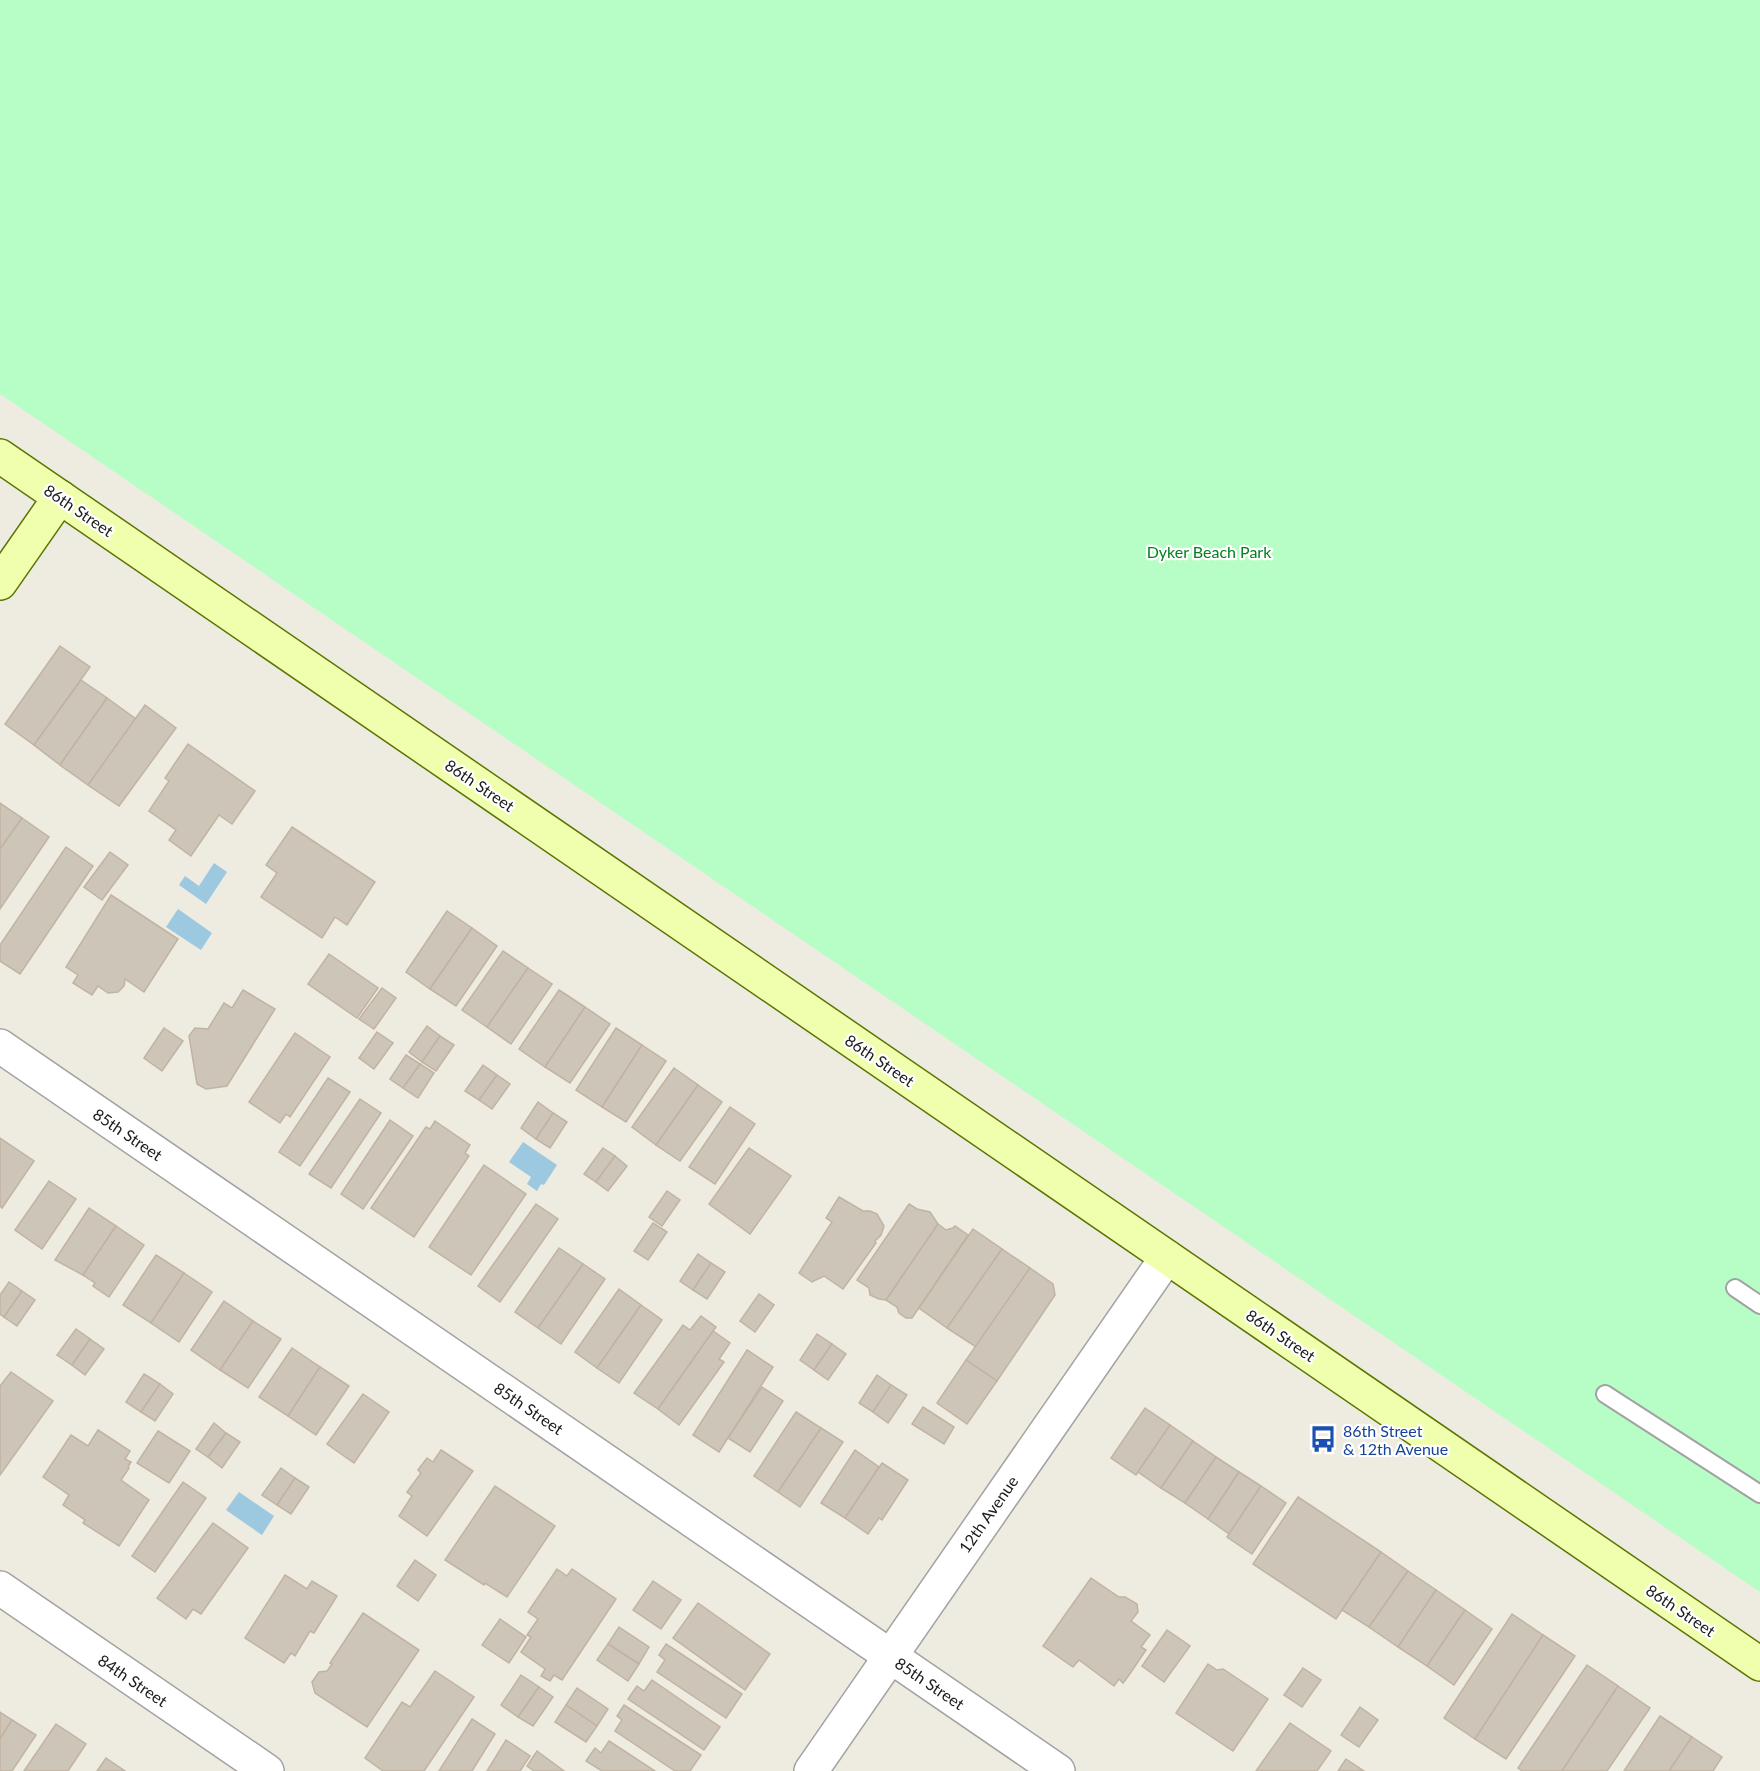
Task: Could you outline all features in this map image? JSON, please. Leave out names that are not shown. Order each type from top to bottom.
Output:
[{"type":"main road","name":"86th Street","points":[[0,456],[1760,1664]]},
{"type":"main road","points":[[0,583],[60,497]]},
{"type":"street","name":"85th Street","points":[[0,1046],[1058,1771]]},
{"type":"street","name":"12th Avenue","points":[[811,1771],[1167,1257]]},
{"type":"street","name":"84th Street","points":[[0,1588],[267,1771]]},
{"type":"lane","points":[[1735,1288],[1760,1305]]},
{"type":"lane","points":[[1605,1394],[1760,1494]]},
{"type":"green space","name":"Dyker Beach Park","points":[[0,0],[1760,0],[1760,1592],[0,394]]},
{"type":"water","points":[[214,863],[227,872],[206,904],[179,885],[185,876],[199,886]]},
{"type":"water","points":[[178,909],[212,933],[201,950],[166,927]]},
{"type":"water","points":[[523,1142],[557,1165],[544,1185],[541,1184],[537,1191],[527,1184],[531,1177],[509,1162]]},
{"type":"water","points":[[239,1492],[274,1516],[262,1535],[226,1510]]},
{"type":"building","points":[[60,646],[90,667],[34,745],[5,724]]},
{"type":"building","points":[[81,680],[107,698],[60,765],[34,745]]},
{"type":"building","points":[[107,698],[136,719],[88,785],[60,765]]},
{"type":"building","points":[[145,705],[176,728],[119,806],[88,785]]},
{"type":"building","points":[[188,744],[255,791],[232,824],[219,815],[191,856],[169,840],[176,830],[149,811],[169,781],[165,778]]},
{"type":"building","points":[[0,803],[22,818],[0,849]]},
{"type":"building","points":[[22,818],[49,837],[0,909],[0,849]]},
{"type":"building","points":[[292,827],[375,882],[347,925],[335,917],[322,938],[261,897],[277,873],[266,865]]},
{"type":"building","points":[[66,847],[93,866],[20,974],[0,961],[0,945]]},
{"type":"building","points":[[110,852],[128,865],[102,900],[84,887]]},
{"type":"building","points":[[111,895],[178,939],[144,992],[125,979],[124,986],[118,992],[108,993],[98,986],[92,995],[73,983],[78,975],[66,967]]},
{"type":"building","points":[[447,911],[472,928],[430,989],[406,972]]},
{"type":"building","points":[[472,928],[497,946],[456,1006],[430,989]]},
{"type":"building","points":[[503,951],[528,968],[487,1027],[462,1010]]},
{"type":"building","points":[[329,954],[378,988],[357,1018],[308,984]]},
{"type":"building","points":[[528,968],[552,984],[511,1044],[487,1027]]},
{"type":"building","points":[[382,988],[396,998],[374,1029],[359,1019]]},
{"type":"building","points":[[243,990],[275,1009],[227,1086],[206,1089],[197,1084],[189,1036],[195,1028],[208,1029],[224,1003],[232,1008]]},
{"type":"building","points":[[559,990],[585,1007],[545,1067],[519,1049]]},
{"type":"building","points":[[585,1007],[610,1024],[570,1083],[545,1067]]},
{"type":"building","points":[[427,1026],[440,1036],[422,1062],[409,1052]]},
{"type":"building","points":[[164,1028],[183,1041],[162,1071],[144,1058]]},
{"type":"building","points":[[616,1028],[642,1045],[602,1107],[576,1090]]},
{"type":"building","points":[[377,1032],[393,1043],[374,1069],[359,1058]]},
{"type":"building","points":[[295,1033],[330,1057],[290,1117],[286,1114],[280,1123],[249,1102]]},
{"type":"building","points":[[440,1036],[454,1045],[436,1071],[422,1062]]},
{"type":"building","points":[[642,1045],[666,1061],[626,1122],[602,1107]]},
{"type":"building","points":[[406,1055],[420,1064],[403,1088],[390,1079]]},
{"type":"building","points":[[420,1064],[434,1073],[418,1098],[403,1088]]},
{"type":"building","points":[[483,1065],[497,1075],[479,1100],[465,1091]]},
{"type":"building","points":[[674,1068],[698,1085],[656,1145],[632,1127]]},
{"type":"building","points":[[497,1075],[510,1084],[492,1109],[479,1100]]},
{"type":"building","points":[[328,1078],[350,1092],[300,1166],[279,1152]]},
{"type":"building","points":[[698,1085],[722,1102],[680,1161],[656,1145]]},
{"type":"building","points":[[360,1099],[381,1113],[331,1188],[309,1174]]},
{"type":"building","points":[[538,1102],[553,1113],[536,1139],[521,1128]]},
{"type":"building","points":[[730,1107],[755,1124],[715,1184],[689,1167]]},
{"type":"building","points":[[553,1113],[567,1122],[550,1148],[536,1139]]},
{"type":"building","points":[[390,1120],[413,1136],[363,1209],[341,1194]]},
{"type":"building","points":[[435,1121],[470,1145],[465,1153],[469,1156],[414,1237],[371,1208],[426,1127],[430,1129]]},
{"type":"building","points":[[0,1138],[34,1161],[2,1208],[0,1206]]},
{"type":"building","points":[[603,1148],[615,1156],[596,1182],[584,1174]]},
{"type":"building","points":[[749,1148],[791,1176],[750,1234],[709,1204]]},
{"type":"building","points":[[615,1156],[627,1166],[608,1191],[596,1182]]},
{"type":"building","points":[[484,1165],[526,1194],[471,1275],[429,1247]]},
{"type":"building","points":[[49,1181],[76,1199],[42,1249],[15,1230]]},
{"type":"building","points":[[667,1191],[680,1200],[662,1226],[649,1217]]},
{"type":"building","points":[[839,1197],[863,1211],[877,1214],[884,1226],[876,1243],[843,1289],[824,1276],[812,1282],[799,1273],[832,1222],[826,1218]]},
{"type":"building","points":[[536,1204],[558,1219],[500,1302],[478,1286]]},
{"type":"building","points":[[909,1204],[917,1209],[930,1212],[938,1224],[886,1300],[879,1299],[870,1295],[869,1288],[857,1280]]},
{"type":"building","points":[[89,1208],[116,1226],[83,1275],[55,1260]]},
{"type":"building","points":[[653,1223],[667,1232],[648,1260],[634,1251]]},
{"type":"building","points":[[938,1224],[946,1230],[955,1226],[968,1235],[912,1318],[906,1318],[899,1313],[897,1307],[886,1300]]},
{"type":"building","points":[[116,1226],[144,1245],[109,1297],[93,1286],[95,1283],[83,1275]]},
{"type":"building","points":[[973,1229],[1002,1249],[947,1328],[919,1308]]},
{"type":"building","points":[[559,1248],[583,1264],[538,1328],[515,1312]]},
{"type":"building","points":[[1002,1249],[1030,1268],[976,1347],[947,1328]]},
{"type":"building","points":[[698,1254],[711,1263],[693,1290],[680,1281]]},
{"type":"building","points":[[156,1255],[184,1273],[151,1323],[123,1305]]},
{"type":"building","points":[[711,1263],[725,1272],[707,1299],[693,1290]]},
{"type":"building","points":[[583,1264],[605,1279],[561,1344],[538,1328]]},
{"type":"building","points":[[1030,1268],[1053,1284],[1055,1295],[997,1381],[966,1360]]},
{"type":"building","points":[[184,1273],[212,1292],[179,1342],[151,1323]]},
{"type":"building","points":[[9,1282],[22,1291],[4,1317],[0,1314],[0,1295]]},
{"type":"building","points":[[619,1289],[641,1305],[597,1368],[575,1352]]},
{"type":"building","points":[[22,1291],[35,1300],[17,1326],[4,1317]]},
{"type":"building","points":[[759,1294],[774,1305],[755,1332],[740,1321]]},
{"type":"building","points":[[224,1301],[253,1321],[220,1370],[191,1350]]},
{"type":"building","points":[[641,1305],[662,1320],[619,1383],[597,1368]]},
{"type":"building","points":[[701,1316],[716,1327],[658,1409],[634,1393],[683,1325],[690,1330]]},
{"type":"building","points":[[253,1321],[281,1339],[248,1388],[220,1370]]},
{"type":"building","points":[[76,1329],[90,1339],[72,1365],[57,1355]]},
{"type":"building","points":[[713,1331],[730,1343],[719,1359],[724,1362],[679,1425],[658,1409]]},
{"type":"building","points":[[817,1334],[832,1344],[814,1370],[800,1360]]},
{"type":"building","points":[[90,1339],[104,1349],[85,1375],[72,1365]]},
{"type":"building","points":[[832,1344],[846,1354],[828,1380],[814,1370]]},
{"type":"building","points":[[292,1348],[320,1367],[288,1416],[259,1397]]},
{"type":"building","points":[[747,1350],[773,1367],[719,1452],[693,1435]]},
{"type":"building","points":[[966,1360],[997,1381],[967,1424],[937,1403]]},
{"type":"building","points":[[320,1367],[349,1386],[316,1435],[288,1416]]},
{"type":"building","points":[[11,1372],[53,1401],[0,1475],[0,1386]]},
{"type":"building","points":[[144,1374],[160,1384],[141,1412],[126,1402]]},
{"type":"building","points":[[877,1375],[891,1385],[873,1412],[859,1403]]},
{"type":"building","points":[[160,1384],[173,1394],[155,1421],[141,1412]]},
{"type":"building","points":[[891,1385],[907,1395],[888,1423],[873,1412]]},
{"type":"building","points":[[762,1387],[783,1401],[750,1452],[728,1438]]},
{"type":"building","points":[[363,1394],[389,1412],[354,1463],[327,1444]]},
{"type":"building","points":[[923,1407],[954,1427],[944,1444],[912,1424]]},
{"type":"building","points":[[1145,1408],[1170,1425],[1136,1475],[1111,1458]]},
{"type":"building","points":[[796,1412],[821,1428],[778,1492],[754,1476]]},
{"type":"building","points":[[214,1423],[226,1433],[208,1457],[196,1449]]},
{"type":"building","points":[[1170,1425],[1193,1441],[1161,1488],[1138,1472]]},
{"type":"building","points":[[821,1428],[843,1442],[800,1507],[778,1492]]},
{"type":"building","points":[[98,1430],[130,1451],[125,1459],[131,1462],[121,1480],[149,1500],[119,1546],[83,1523],[85,1520],[63,1505],[69,1495],[43,1477],[71,1435],[88,1446]]},
{"type":"building","points":[[158,1431],[190,1451],[169,1483],[137,1463]]},
{"type":"building","points":[[226,1433],[240,1442],[222,1468],[208,1457]]},
{"type":"building","points":[[1193,1441],[1216,1457],[1185,1503],[1161,1488]]},
{"type":"building","points":[[441,1450],[473,1471],[427,1536],[399,1516],[412,1496],[407,1492],[421,1473],[418,1470],[427,1458],[433,1462]]},
{"type":"building","points":[[855,1450],[879,1467],[845,1518],[821,1503]]},
{"type":"building","points":[[1216,1457],[1239,1472],[1208,1519],[1185,1503]]},
{"type":"building","points":[[882,1463],[908,1480],[882,1520],[879,1518],[868,1534],[845,1518]]},
{"type":"building","points":[[281,1468],[295,1478],[277,1505],[262,1495]]},
{"type":"building","points":[[1239,1472],[1261,1486],[1229,1534],[1208,1519]]},
{"type":"building","points":[[295,1478],[309,1487],[291,1514],[277,1505]]},
{"type":"building","points":[[183,1482],[206,1498],[155,1572],[132,1556]]},
{"type":"building","points":[[495,1486],[555,1526],[507,1597],[445,1560]]},
{"type":"building","points":[[1261,1486],[1286,1503],[1252,1554],[1227,1537]]},
{"type":"building","points":[[1298,1497],[1381,1552],[1336,1619],[1253,1564]]},
{"type":"building","points":[[213,1523],[248,1548],[201,1614],[193,1609],[186,1619],[157,1598]]},
{"type":"building","points":[[1381,1552],[1408,1571],[1369,1627],[1342,1610]]},
{"type":"building","points":[[415,1560],[436,1575],[418,1601],[397,1586]]},
{"type":"building","points":[[557,1569],[567,1576],[572,1569],[616,1599],[562,1680],[554,1675],[550,1681],[541,1676],[545,1669],[521,1652],[531,1637],[527,1635],[538,1619],[528,1612]]},
{"type":"building","points":[[1408,1571],[1436,1590],[1398,1647],[1369,1627]]},
{"type":"building","points":[[285,1575],[307,1589],[312,1581],[337,1596],[314,1633],[310,1631],[295,1656],[291,1653],[284,1663],[245,1638]]},
{"type":"building","points":[[1091,1578],[1119,1597],[1125,1597],[1137,1604],[1138,1612],[1131,1621],[1150,1635],[1141,1647],[1146,1650],[1129,1675],[1123,1683],[1119,1679],[1114,1686],[1079,1660],[1073,1667],[1043,1646]]},
{"type":"building","points":[[653,1581],[681,1600],[661,1629],[633,1610]]},
{"type":"building","points":[[1436,1590],[1465,1610],[1427,1666],[1398,1647]]},
{"type":"building","points":[[698,1603],[770,1654],[745,1690],[673,1638]]},
{"type":"building","points":[[1465,1610],[1492,1629],[1454,1685],[1427,1666]]},
{"type":"building","points":[[363,1613],[419,1650],[367,1727],[315,1693],[312,1682],[319,1672],[327,1671]]},
{"type":"building","points":[[1512,1614],[1543,1635],[1475,1739],[1444,1718]]},
{"type":"building","points":[[500,1619],[526,1637],[509,1663],[482,1645]]},
{"type":"building","points":[[619,1627],[649,1647],[639,1664],[608,1644]]},
{"type":"building","points":[[1167,1630],[1190,1646],[1164,1682],[1142,1666]]},
{"type":"building","points":[[1543,1635],[1575,1656],[1506,1759],[1475,1739]]},
{"type":"building","points":[[608,1644],[639,1664],[628,1681],[597,1660]]},
{"type":"building","points":[[666,1644],[742,1694],[726,1718],[657,1672],[665,1660],[659,1655]]},
{"type":"building","points":[[1208,1664],[1217,1670],[1223,1669],[1268,1699],[1233,1751],[1176,1713]]},
{"type":"building","points":[[1587,1665],[1618,1686],[1562,1771],[1522,1771],[1518,1768]]},
{"type":"building","points":[[1303,1668],[1321,1680],[1302,1707],[1284,1695]]},
{"type":"building","points":[[435,1671],[474,1697],[424,1771],[383,1771],[365,1758],[402,1702],[410,1707]]},
{"type":"building","points":[[521,1675],[539,1687],[518,1717],[501,1705]]},
{"type":"building","points":[[652,1680],[720,1727],[704,1750],[628,1699],[637,1686],[644,1691]]},
{"type":"building","points":[[1618,1686],[1650,1708],[1607,1771],[1562,1771]]},
{"type":"building","points":[[539,1687],[553,1697],[533,1726],[518,1717]]},
{"type":"building","points":[[577,1688],[608,1709],[597,1726],[566,1705]]},
{"type":"building","points":[[566,1705],[597,1726],[586,1742],[555,1722]]},
{"type":"building","points":[[624,1705],[701,1755],[690,1771],[675,1771],[615,1731],[622,1720],[617,1716]]},
{"type":"building","points":[[1360,1707],[1378,1720],[1359,1747],[1341,1735]]},
{"type":"building","points":[[0,1712],[12,1720],[0,1739]]},
{"type":"building","points":[[1660,1716],[1692,1737],[1669,1771],[1624,1771]]},
{"type":"building","points":[[472,1719],[495,1734],[472,1771],[439,1771]]},
{"type":"building","points":[[12,1720],[36,1735],[12,1771],[0,1771],[0,1739]]},
{"type":"building","points":[[1290,1723],[1331,1751],[1317,1771],[1256,1771]]},
{"type":"building","points":[[56,1724],[86,1744],[68,1771],[24,1771]]},
{"type":"building","points":[[1692,1737],[1722,1757],[1713,1771],[1669,1771]]},
{"type":"building","points":[[506,1740],[530,1756],[520,1771],[487,1771]]},
{"type":"building","points":[[609,1741],[655,1771],[602,1771],[586,1761],[595,1748],[601,1753]]},
{"type":"building","points":[[537,1751],[564,1771],[534,1771],[527,1766]]},
{"type":"building","points":[[106,1758],[125,1771],[97,1771]]},
{"type":"building","points":[[1346,1759],[1364,1771],[1338,1771]]},
{"type":"place","name":"86th Street & 12th Avenue","points":[[1323,1439]]}]
